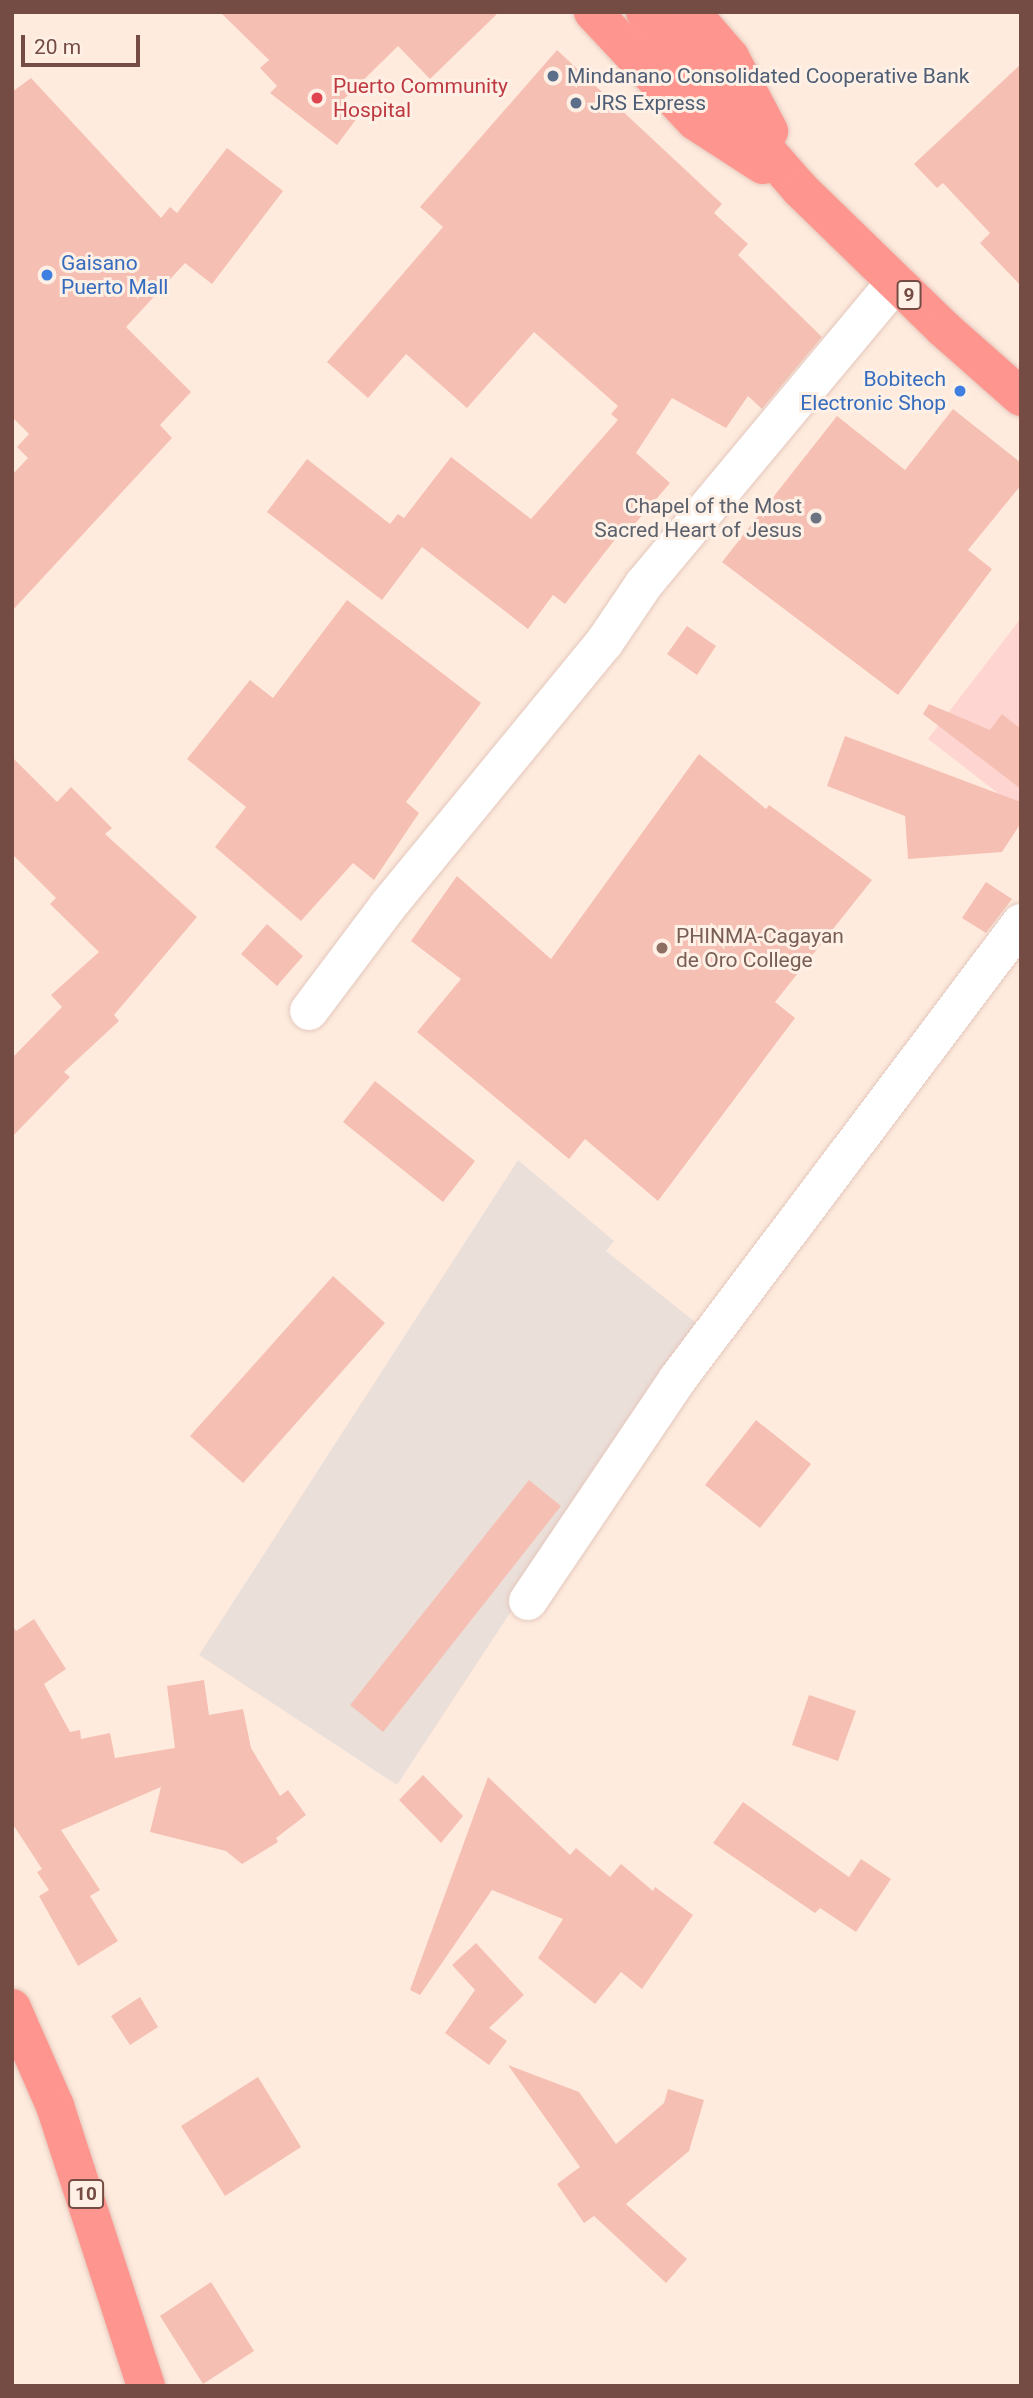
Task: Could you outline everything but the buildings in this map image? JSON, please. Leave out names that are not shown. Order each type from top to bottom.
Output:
[{"type":"highway","name":"9","points":[[593,12],[695,121],[800,189]]},
{"type":"highway","name":"9","points":[[645,12],[800,189],[1021,397]]},
{"type":"highway","name":"9","points":[[691,12],[730,57],[800,189]]},
{"type":"highway","name":"10","points":[[12,2008],[55,2106],[146,2386]]},
{"type":"street","points":[[309,1011],[387,907],[604,643],[644,584],[896,282]]},
{"type":"street","points":[[528,1601],[677,1380],[1021,923]]},
{"type":"shaded area","points":[[1021,618],[1021,811],[928,739]]},
{"type":"shaded area","points":[[518,1160],[614,1241],[606,1251],[699,1325],[397,1785],[199,1655]]},
{"type":"place","name":"Mindanano Consolidated Cooperative Bank","points":[[553,76]]},
{"type":"place","name":"Puerto Community Hospital","points":[[317,98]]},
{"type":"place","name":"JRS Express","points":[[576,103]]},
{"type":"place","name":"Gaisano Puerto Mall","points":[[47,275]]},
{"type":"place","name":"Bobitech Electronic Shop","points":[[960,391]]},
{"type":"place","name":"Chapel of the Most Sacred Heart of Jesus","points":[[816,518]]},
{"type":"place","name":"PHINMA-Cagayan de Oro College","points":[[662,948]]}]
